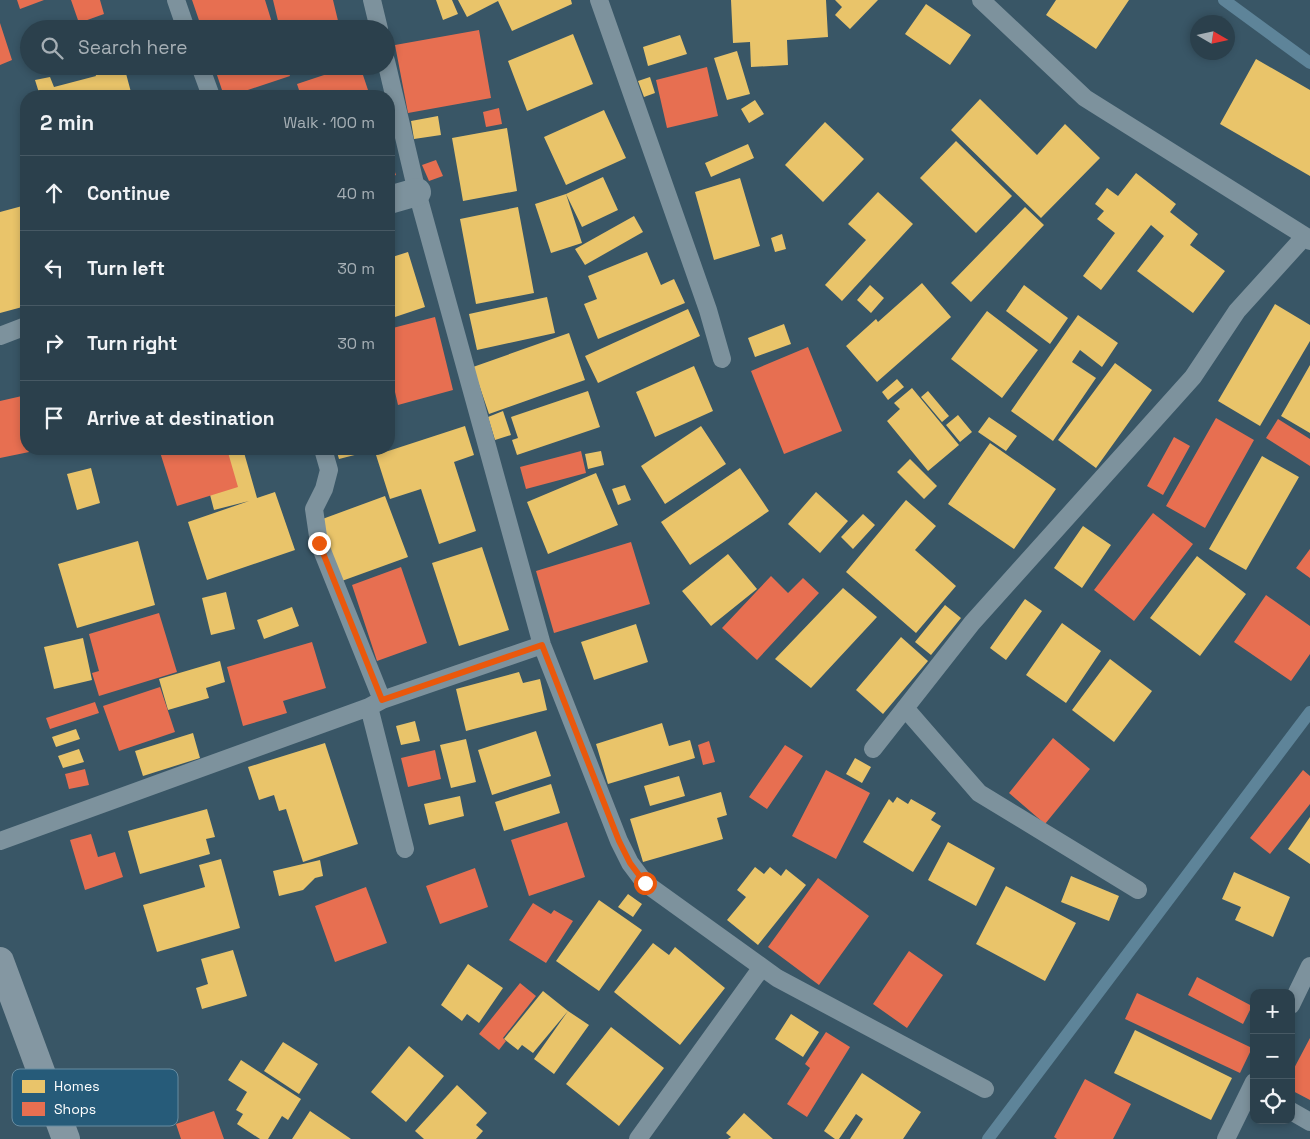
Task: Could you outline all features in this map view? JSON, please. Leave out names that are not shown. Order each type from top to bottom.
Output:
[{"type":"main road","points":[[0,961],[40,1069]]},
{"type":"main road","points":[[61,1126],[66,1139]]},
{"type":"street","points":[[395,198],[417,192]]},
{"type":"lane","points":[[176,0],[183,20]]},
{"type":"lane","points":[[372,0],[377,20]]},
{"type":"lane","points":[[599,0],[708,310],[722,359]]},
{"type":"lane","points":[[873,749],[972,624],[1193,377],[1237,310],[1308,239],[1085,98],[981,0]]},
{"type":"lane","points":[[203,75],[209,90]]},
{"type":"lane","points":[[389,75],[393,90]]},
{"type":"lane","points":[[395,99],[417,192],[542,645],[619,841],[630,863],[645,883],[777,978],[984,1089]]},
{"type":"lane","points":[[0,336],[20,328]]},
{"type":"lane","points":[[325,455],[329,470],[324,489],[314,509],[319,543],[376,704],[405,849]]},
{"type":"lane","points":[[0,842],[542,645]]},
{"type":"lane","points":[[905,708],[979,794],[1138,890]]},
{"type":"lane","points":[[1295,997],[1310,966]]},
{"type":"lane","points":[[638,1139],[762,967]]},
{"type":"lane","points":[[1226,1139],[1250,1093]]},
{"type":"lane","points":[[1295,1113],[1310,1122]]},
{"type":"building: Homes","points":[[436,0],[452,0],[458,14],[443,20]]},
{"type":"building: Homes","points":[[458,0],[571,0],[572,4],[512,31],[498,1],[467,17]]},
{"type":"building: Homes","points":[[731,0],[826,0],[828,37],[787,40],[788,65],[751,67],[750,42],[733,43]]},
{"type":"building: Homes","points":[[835,0],[878,0],[850,29],[835,15],[842,7]]},
{"type":"building: Homes","points":[[1056,0],[1129,0],[1096,49],[1046,15]]},
{"type":"building: Homes","points":[[926,4],[971,35],[950,65],[905,34]]},
{"type":"building: Homes","points":[[573,34],[593,84],[527,111],[508,61]]},
{"type":"building: Homes","points":[[680,35],[687,54],[648,66],[643,47]]},
{"type":"building: Homes","points":[[737,51],[750,94],[727,100],[714,58]]},
{"type":"building: Homes","points":[[1256,59],[1310,90],[1310,176],[1220,124]]},
{"type":"building: Homes","points":[[126,75],[130,90],[38,90],[35,80],[50,77],[54,87],[96,76]]},
{"type":"building: Homes","points":[[650,77],[655,93],[644,97],[638,81]]},
{"type":"building: Homes","points":[[980,99],[1037,155],[1065,124],[1100,158],[1041,218],[951,130]]},
{"type":"building: Homes","points":[[755,100],[764,114],[749,123],[741,109]]},
{"type":"building: Homes","points":[[604,110],[626,158],[566,185],[544,137]]},
{"type":"building: Homes","points":[[438,116],[441,135],[414,139],[411,121]]},
{"type":"building: Homes","points":[[825,122],[864,159],[823,202],[785,165]]},
{"type":"building: Homes","points":[[507,128],[517,191],[463,201],[452,138]]},
{"type":"building: Homes","points":[[956,141],[1012,196],[976,233],[920,178]]},
{"type":"building: Homes","points":[[748,144],[754,158],[711,177],[705,163]]},
{"type":"building: Homes","points":[[1136,173],[1176,204],[1170,212],[1198,234],[1190,245],[1225,271],[1193,313],[1137,271],[1164,236],[1151,225],[1101,290],[1083,276],[1115,233],[1097,219],[1104,211],[1095,204],[1107,188],[1118,196]]},
{"type":"building: Homes","points":[[603,177],[618,210],[582,227],[566,194]]},
{"type":"building: Homes","points":[[740,178],[760,246],[714,260],[695,192]]},
{"type":"building: Homes","points":[[878,192],[913,224],[842,301],[825,285],[866,240],[848,224]]},
{"type":"building: Homes","points":[[566,194],[582,243],[551,253],[535,204]]},
{"type":"building: Homes","points":[[20,207],[20,308],[0,313],[0,212]]},
{"type":"building: Homes","points":[[518,207],[534,293],[476,304],[460,219]]},
{"type":"building: Homes","points":[[1025,207],[1044,225],[971,302],[951,283]]},
{"type":"building: Homes","points":[[634,216],[643,232],[585,265],[575,249]]},
{"type":"building: Homes","points":[[782,234],[786,249],[775,252],[771,238]]},
{"type":"building: Homes","points":[[408,252],[425,307],[395,317],[395,256]]},
{"type":"building: Homes","points":[[647,252],[661,285],[674,279],[685,303],[598,339],[584,304],[597,299],[588,276]]},
{"type":"building: Homes","points":[[922,283],[951,317],[877,382],[846,346],[876,319],[878,322]]},
{"type":"building: Homes","points":[[870,285],[884,298],[871,313],[857,300]]},
{"type":"building: Homes","points":[[1024,285],[1068,318],[1050,344],[1006,311]]},
{"type":"building: Homes","points":[[547,297],[555,333],[477,350],[469,314]]},
{"type":"building: Homes","points":[[1275,304],[1310,325],[1310,341],[1260,426],[1218,401]]},
{"type":"building: Homes","points":[[688,309],[700,336],[598,383],[585,356]]},
{"type":"building: Homes","points":[[987,311],[1038,350],[1002,398],[951,359]]},
{"type":"building: Homes","points":[[1078,315],[1118,343],[1102,367],[1080,350],[1072,362],[1096,378],[1053,441],[1011,411]]},
{"type":"building: Homes","points":[[784,324],[791,344],[755,357],[748,338]]},
{"type":"building: Homes","points":[[569,333],[585,380],[489,414],[473,367]]},
{"type":"building: Homes","points":[[1115,363],[1152,390],[1096,468],[1058,440]]},
{"type":"building: Homes","points":[[1310,365],[1310,433],[1281,416]]},
{"type":"building: Homes","points":[[694,366],[713,411],[655,437],[636,392]]},
{"type":"building: Homes","points":[[897,379],[904,387],[888,400],[882,392]]},
{"type":"building: Homes","points":[[912,388],[959,445],[928,471],[887,421],[900,409],[894,403]]},
{"type":"building: Homes","points":[[588,391],[600,427],[517,455],[512,440],[518,438],[511,417]]},
{"type":"building: Homes","points":[[928,391],[949,416],[942,422],[921,397]]},
{"type":"building: Homes","points":[[503,411],[511,435],[495,440],[488,417]]},
{"type":"building: Homes","points":[[958,415],[972,432],[960,442],[946,425]]},
{"type":"building: Homes","points":[[989,417],[1017,436],[1006,451],[978,432]]},
{"type":"building: Homes","points":[[465,426],[474,455],[454,462],[476,531],[439,544],[421,489],[390,499],[376,455],[395,455],[395,449]]},
{"type":"building: Homes","points":[[701,426],[726,464],[665,504],[641,466]]},
{"type":"building: Homes","points":[[990,443],[1056,489],[1014,549],[948,504]]},
{"type":"building: Homes","points":[[601,451],[604,465],[588,469],[585,454]]},
{"type":"building: Homes","points":[[200,455],[245,455],[257,498],[275,492],[295,550],[207,580],[188,522],[249,501],[214,510]]},
{"type":"building: Homes","points":[[338,455],[355,455],[339,459]]},
{"type":"building: Homes","points":[[1262,456],[1299,477],[1246,570],[1209,549]]},
{"type":"building: Homes","points":[[910,459],[937,486],[924,499],[897,472]]},
{"type":"building: Homes","points":[[91,468],[100,503],[77,510],[67,474]]},
{"type":"building: Homes","points":[[740,468],[769,511],[690,565],[661,522]]},
{"type":"building: Homes","points":[[596,473],[618,525],[548,554],[527,502]]},
{"type":"building: Homes","points":[[625,485],[631,500],[618,505],[612,489]]},
{"type":"building: Homes","points":[[816,492],[848,521],[820,553],[788,524]]},
{"type":"building: Homes","points":[[385,496],[408,557],[339,582],[317,521]]},
{"type":"building: Homes","points":[[906,500],[936,526],[915,550],[956,586],[916,633],[846,572]]},
{"type":"building: Homes","points":[[863,514],[875,525],[853,549],[841,537]]},
{"type":"building: Homes","points":[[1083,526],[1111,545],[1082,588],[1054,568]]},
{"type":"building: Homes","points":[[138,541],[155,605],[77,628],[58,564]]},
{"type":"building: Homes","points":[[482,547],[509,630],[459,646],[432,563]]},
{"type":"building: Homes","points":[[728,554],[757,589],[711,626],[682,591]]},
{"type":"building: Homes","points":[[1197,556],[1246,594],[1200,656],[1150,618]]},
{"type":"building: Homes","points":[[843,588],[877,617],[811,688],[775,659]]},
{"type":"building: Homes","points":[[226,592],[235,629],[211,635],[202,598]]},
{"type":"building: Homes","points":[[1025,599],[1042,611],[1006,660],[990,648]]},
{"type":"building: Homes","points":[[945,605],[961,618],[931,655],[915,642]]},
{"type":"building: Homes","points":[[292,607],[299,626],[264,639],[257,620]]},
{"type":"building: Homes","points":[[1062,623],[1101,651],[1066,703],[1026,675]]},
{"type":"building: Homes","points":[[636,624],[648,662],[594,680],[581,642]]},
{"type":"building: Homes","points":[[901,637],[928,661],[883,714],[856,690]]},
{"type":"building: Homes","points":[[83,638],[92,680],[54,689],[44,647]]},
{"type":"building: Homes","points":[[1110,659],[1152,691],[1114,742],[1072,710]]},
{"type":"building: Homes","points":[[220,661],[225,682],[206,688],[209,698],[168,710],[159,679]]},
{"type":"building: Homes","points":[[519,672],[523,683],[540,679],[547,710],[466,731],[456,689]]},
{"type":"building: Homes","points":[[415,721],[420,741],[401,745],[396,726]]},
{"type":"building: Homes","points":[[662,723],[669,746],[690,740],[695,758],[608,784],[596,744]]},
{"type":"building: Homes","points":[[76,729],[80,739],[56,747],[52,737]]},
{"type":"building: Homes","points":[[536,731],[551,776],[492,795],[478,750]]},
{"type":"building: Homes","points":[[193,733],[200,758],[143,776],[135,751]]},
{"type":"building: Homes","points":[[466,739],[476,782],[451,788],[440,745]]},
{"type":"building: Homes","points":[[325,743],[358,844],[303,862],[286,809],[279,811],[274,795],[259,800],[248,767]]},
{"type":"building: Homes","points":[[79,749],[84,762],[63,768],[58,756]]},
{"type":"building: Homes","points":[[855,758],[871,767],[862,783],[846,774]]},
{"type":"building: Homes","points":[[679,776],[685,796],[650,806],[644,786]]},
{"type":"building: Homes","points":[[551,784],[560,813],[504,831],[495,802]]},
{"type":"building: Homes","points":[[721,792],[727,815],[717,818],[723,839],[643,862],[630,819]]},
{"type":"building: Homes","points":[[460,796],[464,816],[429,825],[424,804]]},
{"type":"building: Homes","points":[[897,797],[908,804],[911,799],[936,813],[931,820],[941,826],[913,872],[863,842],[889,799],[893,803]]},
{"type":"building: Homes","points":[[207,809],[215,837],[206,839],[210,854],[140,874],[128,831]]},
{"type":"building: Homes","points":[[1310,817],[1310,864],[1288,849]]},
{"type":"building: Homes","points":[[948,842],[995,868],[976,906],[928,880]]},
{"type":"building: Homes","points":[[221,859],[240,928],[157,952],[143,905],[205,887],[199,865]]},
{"type":"building: Homes","points":[[320,860],[323,876],[315,878],[303,890],[279,896],[273,871]]},
{"type":"building: Homes","points":[[755,867],[764,874],[770,867],[781,876],[786,869],[806,885],[758,945],[727,920],[746,897],[737,890]]},
{"type":"building: Homes","points":[[1234,872],[1290,897],[1273,937],[1235,920],[1241,907],[1222,899]]},
{"type":"building: Homes","points":[[1071,876],[1119,896],[1109,921],[1061,902]]},
{"type":"building: Homes","points":[[1006,886],[1076,923],[1045,981],[976,944]]},
{"type":"building: Homes","points":[[628,894],[642,904],[633,917],[618,907]]},
{"type":"building: Homes","points":[[599,900],[642,930],[599,991],[556,961]]},
{"type":"building: Homes","points":[[653,943],[669,955],[675,947],[725,988],[680,1045],[614,992]]},
{"type":"building: Homes","points":[[233,950],[247,996],[202,1009],[196,988],[208,984],[201,959]]},
{"type":"building: Homes","points":[[468,964],[503,988],[479,1023],[467,1014],[462,1021],[441,1005]]},
{"type":"building: Homes","points":[[543,991],[568,1011],[533,1053],[522,1045],[518,1050],[504,1039]]},
{"type":"building: Homes","points":[[568,1011],[589,1025],[554,1074],[534,1059]]},
{"type":"building: Homes","points":[[791,1014],[819,1032],[803,1057],[775,1039]]},
{"type":"building: Homes","points":[[611,1027],[664,1068],[619,1126],[566,1084]]},
{"type":"building: Homes","points":[[1135,1030],[1232,1078],[1211,1120],[1114,1073]]},
{"type":"building: Homes","points":[[283,1042],[318,1064],[299,1094],[264,1071]]},
{"type":"building: Homes","points":[[409,1046],[444,1076],[406,1122],[371,1092]]},
{"type":"building: Homes","points":[[241,1060],[301,1099],[288,1120],[282,1116],[268,1139],[260,1139],[237,1124],[243,1114],[236,1110],[247,1092],[228,1080]]},
{"type":"building: Homes","points":[[862,1073],[921,1112],[903,1139],[850,1139],[863,1119],[856,1114],[839,1139],[835,1139],[824,1131]]},
{"type":"building: Homes","points":[[457,1085],[487,1113],[476,1125],[483,1131],[476,1139],[424,1139],[415,1131]]},
{"type":"building: Homes","points":[[310,1111],[351,1139],[292,1139]]},
{"type":"building: Homes","points":[[744,1113],[773,1139],[728,1139],[731,1137],[726,1133]]},
{"type":"building: Shops","points":[[17,0],[44,0],[20,9]]},
{"type":"building: Shops","points":[[71,0],[100,0],[104,14],[87,20],[78,20]]},
{"type":"building: Shops","points":[[192,0],[265,0],[271,20],[199,20]]},
{"type":"building: Shops","points":[[273,0],[333,0],[338,20],[278,20]]},
{"type":"building: Shops","points":[[0,23],[12,60],[0,65]]},
{"type":"building: Shops","points":[[479,30],[491,98],[408,113],[395,45]]},
{"type":"building: Shops","points":[[707,67],[718,116],[667,128],[656,80]]},
{"type":"building: Shops","points":[[217,75],[290,76],[248,90],[222,90]]},
{"type":"building: Shops","points":[[324,75],[363,75],[368,90],[299,90],[297,84]]},
{"type":"building: Shops","points":[[499,108],[502,124],[486,127],[483,112]]},
{"type":"building: Shops","points":[[436,160],[443,176],[429,181],[422,165]]},
{"type":"building: Shops","points":[[435,317],[453,390],[398,405],[395,392],[395,327]]},
{"type":"building: Shops","points":[[808,347],[842,431],[784,454],[751,371]]},
{"type":"building: Shops","points":[[20,396],[20,454],[0,458],[0,401]]},
{"type":"building: Shops","points":[[1216,418],[1254,440],[1205,528],[1166,506]]},
{"type":"building: Shops","points":[[1278,419],[1310,439],[1310,466],[1266,438]]},
{"type":"building: Shops","points":[[1174,437],[1190,446],[1163,495],[1147,486]]},
{"type":"building: Shops","points":[[581,451],[586,473],[526,489],[520,467]]},
{"type":"building: Shops","points":[[161,455],[229,455],[238,487],[177,506]]},
{"type":"building: Shops","points":[[1153,513],[1193,544],[1134,621],[1094,590]]},
{"type":"building: Shops","points":[[631,542],[650,604],[554,633],[536,571]]},
{"type":"building: Shops","points":[[1310,549],[1310,578],[1296,568]]},
{"type":"building: Shops","points":[[401,567],[427,643],[377,661],[352,585]]},
{"type":"building: Shops","points":[[771,576],[788,593],[803,578],[819,593],[757,660],[722,628]]},
{"type":"building: Shops","points":[[1266,595],[1310,626],[1310,654],[1291,681],[1234,642]]},
{"type":"building: Shops","points":[[159,613],[177,672],[99,696],[92,673],[99,671],[89,634]]},
{"type":"building: Shops","points":[[312,642],[326,688],[283,701],[287,713],[243,726],[227,667]]},
{"type":"building: Shops","points":[[160,687],[175,732],[119,751],[103,706]]},
{"type":"building: Shops","points":[[95,702],[99,713],[50,729],[46,718]]},
{"type":"building: Shops","points":[[1053,738],[1090,769],[1045,824],[1009,793]]},
{"type":"building: Shops","points":[[709,741],[715,762],[703,765],[698,745]]},
{"type":"building: Shops","points":[[785,745],[803,756],[767,809],[749,797]]},
{"type":"building: Shops","points":[[435,750],[441,779],[408,787],[401,758]]},
{"type":"building: Shops","points":[[85,769],[89,785],[69,789],[65,774]]},
{"type":"building: Shops","points":[[826,770],[870,793],[836,859],[792,836]]},
{"type":"building: Shops","points":[[1303,770],[1310,776],[1310,804],[1270,854],[1250,838]]},
{"type":"building: Shops","points":[[567,822],[585,877],[529,896],[511,840]]},
{"type":"building: Shops","points":[[91,834],[98,857],[115,852],[123,877],[85,890],[70,840]]},
{"type":"building: Shops","points":[[475,868],[488,907],[440,924],[426,886]]},
{"type":"building: Shops","points":[[818,878],[869,916],[819,985],[768,947]]},
{"type":"building: Shops","points":[[366,887],[387,943],[335,962],[315,906]]},
{"type":"building: Shops","points":[[533,903],[551,914],[554,910],[573,921],[546,963],[509,940]]},
{"type":"building: Shops","points":[[909,951],[943,975],[907,1028],[873,1004]]},
{"type":"building: Shops","points":[[1197,977],[1250,1005],[1250,1010],[1243,1024],[1188,995]]},
{"type":"building: Shops","points":[[520,983],[536,996],[503,1038],[506,1041],[499,1050],[479,1034]]},
{"type":"building: Shops","points":[[1137,993],[1250,1047],[1250,1052],[1240,1073],[1125,1019]]},
{"type":"building: Shops","points":[[826,1032],[850,1047],[807,1117],[787,1104],[810,1068],[805,1064]]},
{"type":"building: Shops","points":[[1310,1038],[1310,1100],[1295,1092],[1295,1066]]},
{"type":"building: Shops","points":[[1085,1079],[1131,1104],[1113,1139],[1057,1139],[1054,1137]]},
{"type":"building: Shops","points":[[214,1111],[224,1139],[181,1139],[177,1126],[178,1123]]},
{"type":"waterway","points":[[1224,0],[1310,63]]},
{"type":"waterway","points":[[988,1139],[1310,712]]},
{"type":"route","points":[[319,543],[382,700],[542,645],[619,841],[630,863],[645,883]]}]
